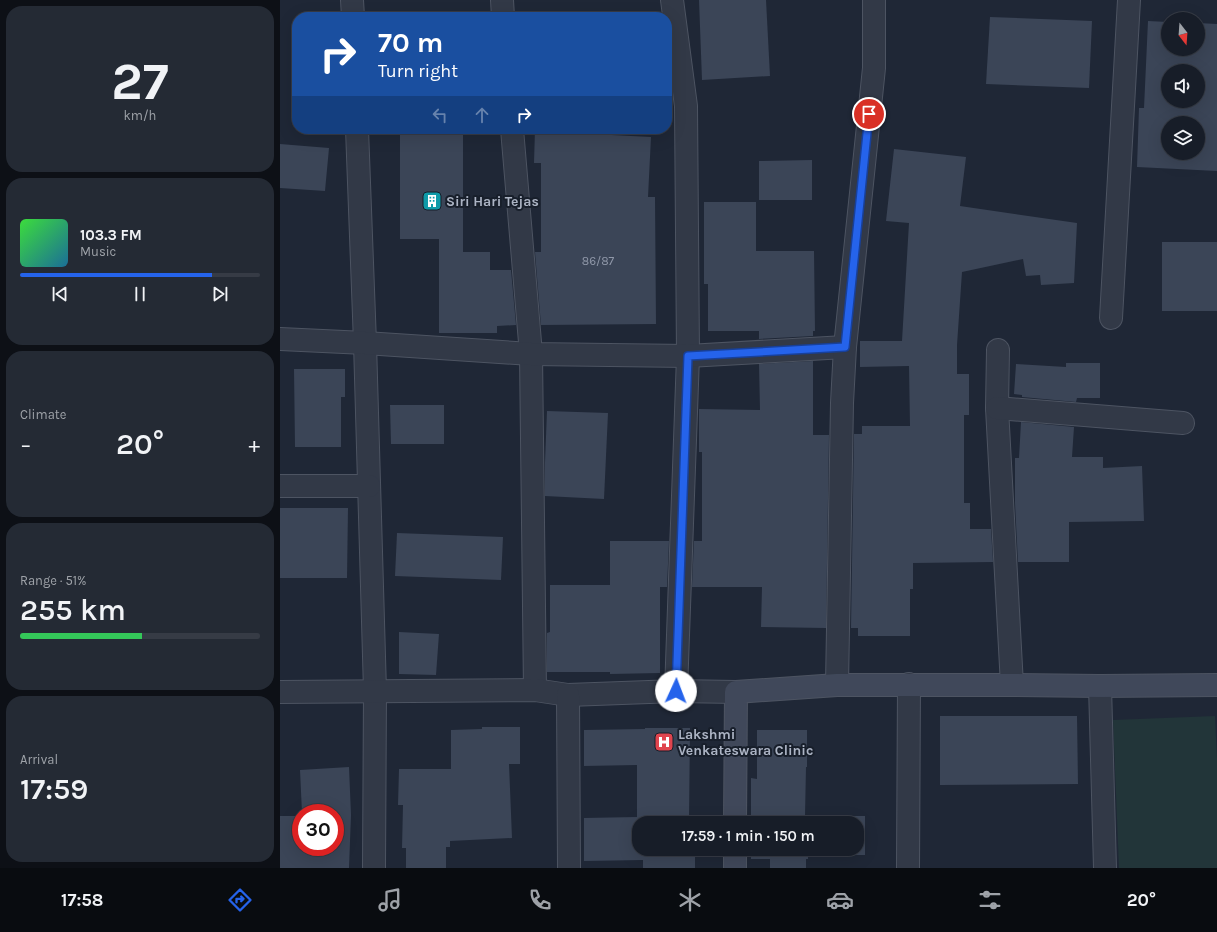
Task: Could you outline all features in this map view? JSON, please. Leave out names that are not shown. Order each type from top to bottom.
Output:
[{"type":"street","points":[[352,0],[353,12]]},
{"type":"street","points":[[502,0],[503,12]]},
{"type":"street","points":[[672,0],[686,106],[688,356],[676,691]]},
{"type":"street","points":[[837,685],[842,403],[845,347],[874,68],[874,0]]},
{"type":"street","points":[[1111,318],[1129,0]]},
{"type":"street","points":[[357,134],[375,691],[374,868]]},
{"type":"street","points":[[512,134],[531,354],[535,690]]},
{"type":"street","points":[[280,339],[531,354],[688,356],[845,347]]},
{"type":"street","points":[[998,350],[997,408],[1012,685]]},
{"type":"street","points":[[997,408],[1183,423]]},
{"type":"street","points":[[280,486],[369,486]]},
{"type":"street","points":[[908,868],[909,684]]},
{"type":"street","points":[[280,692],[535,690],[568,695],[676,691],[736,692],[837,685],[1217,685]]},
{"type":"street","points":[[1100,686],[1105,868]]},
{"type":"street","points":[[735,816],[736,692]]},
{"type":"street","points":[[568,695],[569,868]]},
{"type":"street","points":[[735,856],[735,868]]},
{"type":"green space","points":[[1215,716],[1217,758],[1217,868],[1119,868],[1113,720]]},
{"type":"building","points":[[699,0],[766,0],[770,76],[702,80]]},
{"type":"building","points":[[990,17],[1092,21],[1089,88],[986,84]]},
{"type":"building","points":[[1148,21],[1161,22],[1161,56],[1205,56],[1205,23],[1217,24],[1217,171],[1137,167],[1139,108],[1144,108]]},
{"type":"building","points":[[400,134],[463,134],[463,252],[490,252],[490,270],[511,270],[516,325],[497,326],[497,333],[439,333],[439,239],[400,239]]},
{"type":"building","points":[[535,134],[592,134],[651,137],[648,197],[655,197],[656,324],[541,325],[535,252],[541,252],[541,163],[534,163]]},
{"type":"building","points":[[280,144],[329,148],[325,191],[280,188]]},
{"type":"building","points":[[894,149],[966,157],[960,206],[1077,223],[1074,283],[1041,285],[1040,275],[1026,276],[1023,259],[962,272],[957,345],[957,374],[969,374],[969,415],[964,415],[964,503],[970,503],[970,529],[991,529],[993,562],[913,563],[913,589],[910,589],[910,636],[858,636],[858,628],[851,628],[854,434],[862,434],[862,426],[910,426],[909,366],[860,367],[860,341],[902,341],[909,223],[886,221]]},
{"type":"building","points":[[812,160],[812,200],[759,200],[759,161]]},
{"type":"building","points":[[704,202],[756,202],[756,251],[814,251],[815,331],[813,331],[813,336],[759,339],[759,331],[708,331],[708,284],[704,284]]},
{"type":"building","points":[[1162,242],[1217,242],[1217,311],[1162,311]]},
{"type":"building","points":[[813,361],[813,435],[829,435],[826,628],[761,627],[762,587],[692,587],[694,541],[702,541],[702,452],[699,452],[699,409],[760,410],[759,364]]},
{"type":"building","points":[[1066,363],[1100,363],[1100,398],[1077,398],[1076,402],[1022,397],[1022,395],[1014,394],[1016,364],[1066,367]]},
{"type":"building","points":[[294,369],[345,369],[345,397],[341,397],[341,447],[295,447]]},
{"type":"building","points":[[390,405],[444,405],[444,444],[391,444]]},
{"type":"building","points":[[547,411],[608,413],[604,499],[545,496]]},
{"type":"building","points":[[1021,422],[1074,427],[1072,457],[1103,457],[1103,468],[1142,466],[1144,521],[1069,522],[1069,562],[1018,562],[1015,503],[1015,458],[1019,458]]},
{"type":"building","points":[[280,508],[348,508],[347,578],[280,578]]},
{"type":"building","points":[[397,533],[503,537],[501,580],[395,576]]},
{"type":"building","points":[[610,541],[669,541],[667,587],[660,587],[660,673],[610,674],[610,672],[547,672],[547,633],[550,632],[550,585],[610,585]]},
{"type":"building","points":[[399,632],[439,634],[436,675],[399,674]]},
{"type":"building","points":[[940,716],[1077,716],[1078,784],[940,785]]},
{"type":"building","points":[[482,727],[520,727],[520,764],[509,764],[512,838],[450,841],[450,847],[446,847],[446,868],[406,868],[406,848],[402,848],[403,805],[398,805],[399,769],[451,769],[451,730],[482,729]]},
{"type":"building","points":[[690,728],[689,816],[637,816],[637,765],[584,766],[584,730]]},
{"type":"building","points":[[757,730],[807,730],[805,816],[751,816],[751,778],[757,779]]},
{"type":"building","points":[[349,767],[351,815],[349,868],[280,868],[280,816],[292,816],[292,856],[344,856],[344,804],[302,804],[300,770]]},
{"type":"building","points":[[864,816],[865,816],[864,855]]},
{"type":"building","points":[[632,817],[632,856],[695,856],[695,868],[643,868],[643,860],[584,861],[584,818]]},
{"type":"building","points":[[751,856],[808,856],[808,859],[806,859],[806,868],[770,868],[770,859],[751,859]]},
{"type":"place","name":"Siri Hari Tejas","points":[[432,201]]},
{"type":"place","name":"Lakshmi Venkateswara Clinic","points":[[664,742]]},
{"type":"route","points":[[676,691],[688,356],[845,347],[869,114]]}]
